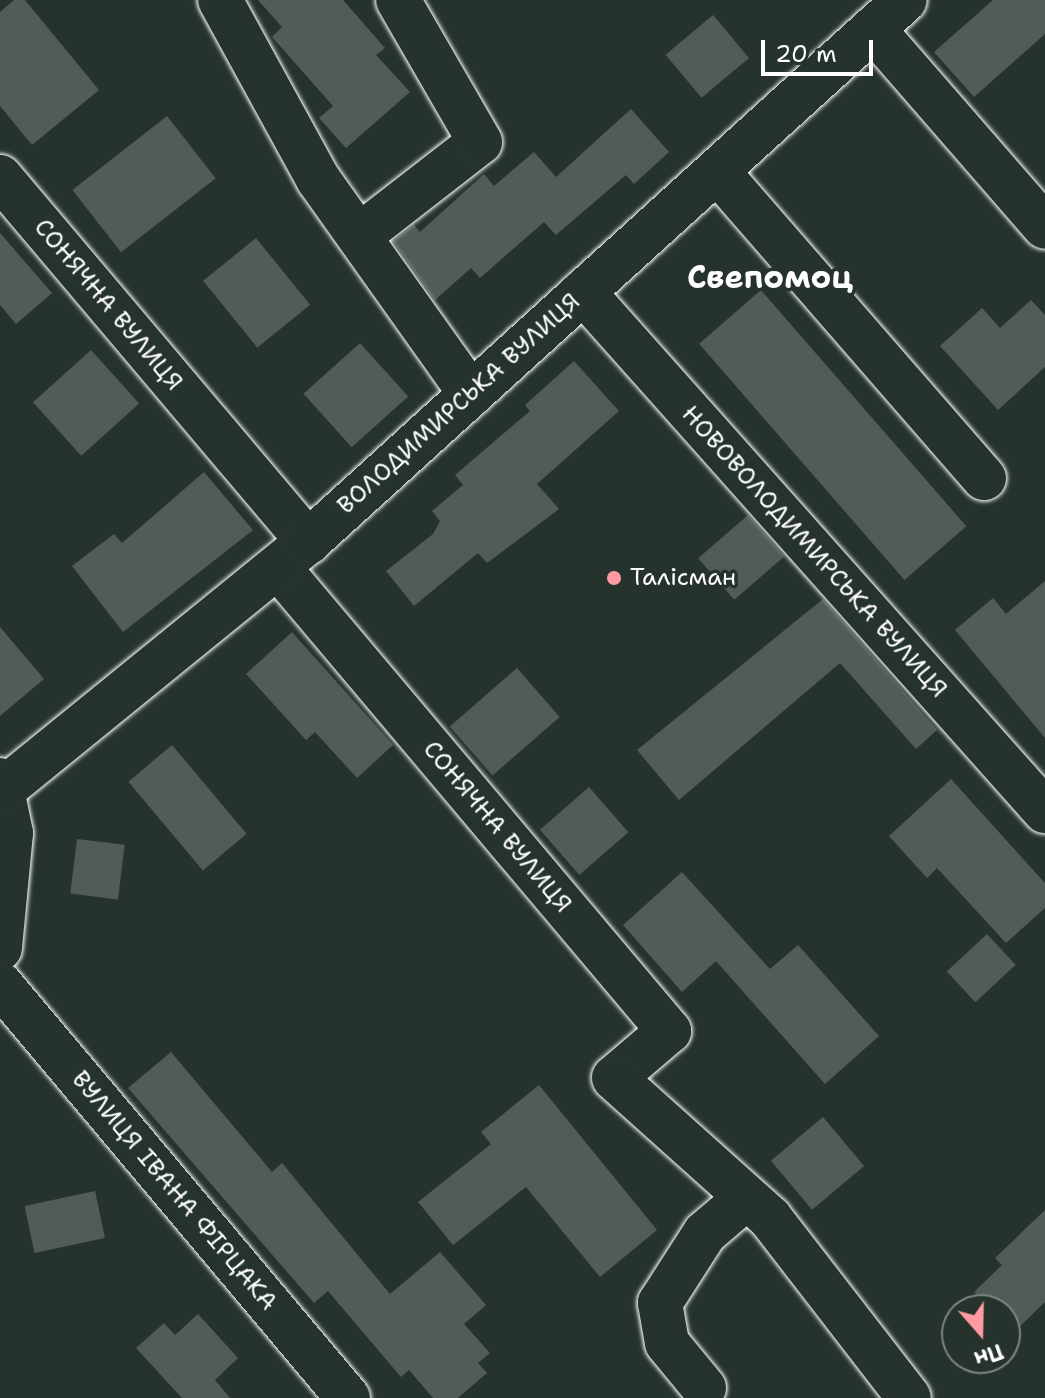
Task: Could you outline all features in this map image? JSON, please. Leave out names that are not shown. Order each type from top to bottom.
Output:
[{"type":"street","points":[[220,0],[318,179],[471,394]]},
{"type":"street","points":[[359,236],[480,142],[398,0]]},
{"type":"street","name":"ВОЛОДИМИРСЬКА ВУЛИЦЯ","points":[[2,786],[293,554],[905,0]]},
{"type":"street","points":[[873,29],[1045,227]]},
{"type":"street","points":[[717,171],[984,478]]},
{"type":"street","name":"СОНЯЧНА ВУЛИЦЯ","points":[[0,177],[669,1031],[614,1078],[745,1199]]},
{"type":"street","name":"НОВОВОЛОДИМИРСЬКА ВУЛИЦЯ","points":[[583,292],[1045,811]]},
{"type":"street","points":[[0,948],[11,833],[2,786]]},
{"type":"street","name":"ВУЛИЦЯ ІВАНА ФІРЦАКА","points":[[0,984],[348,1398]]},
{"type":"street","points":[[704,1388],[667,1343],[660,1303],[705,1233],[745,1199],[794,1247],[909,1398]]},
{"type":"building","points":[[14,0],[25,0],[99,90],[32,145],[0,106],[0,12]]},
{"type":"building","points":[[258,0],[343,0],[385,48],[376,55],[410,92],[346,148],[319,118],[333,106],[272,37],[282,27]]},
{"type":"building","points":[[993,0],[1045,0],[1045,34],[974,97],[934,52]]},
{"type":"building","points":[[713,15],[749,58],[702,98],[666,55]]},
{"type":"building","points":[[631,109],[669,152],[634,184],[626,175],[556,235],[544,222],[480,278],[471,268],[435,300],[393,241],[414,225],[420,232],[484,174],[494,186],[534,152],[556,177]]},
{"type":"building","points":[[167,116],[216,178],[121,252],[72,190]]},
{"type":"building","points":[[0,233],[52,293],[16,324],[0,305]]},
{"type":"building","points":[[256,238],[310,305],[257,348],[203,281]]},
{"type":"building","points":[[761,290],[966,526],[904,580],[699,344]]},
{"type":"building","points":[[1031,300],[1045,315],[1045,367],[998,410],[940,346],[982,308],[1000,328]]},
{"type":"building","points":[[360,343],[408,397],[352,447],[304,394]]},
{"type":"building","points":[[91,350],[139,404],[81,456],[33,402]]},
{"type":"building","points":[[574,361],[619,411],[537,484],[559,509],[487,563],[478,553],[414,606],[386,571],[433,534],[440,521],[432,511],[463,485],[455,475],[530,411],[525,405]]},
{"type":"building","points":[[204,472],[253,530],[123,632],[72,566],[114,534],[122,543]]},
{"type":"building","points":[[748,515],[784,557],[734,600],[698,558]]},
{"type":"building","points":[[1045,581],[1045,738],[955,630],[993,598],[1006,614]]},
{"type":"building","points":[[823,599],[937,730],[916,749],[840,663],[679,800],[637,750]]},
{"type":"building","points":[[0,627],[44,679],[0,716]]},
{"type":"building","points":[[292,632],[393,745],[357,778],[315,732],[306,740],[246,674]]},
{"type":"building","points":[[517,668],[560,717],[492,775],[450,726]]},
{"type":"building","points":[[172,745],[247,834],[203,871],[128,782]]},
{"type":"building","points":[[951,779],[1045,883],[1045,908],[1006,943],[937,868],[927,878],[889,836]]},
{"type":"building","points":[[589,787],[628,832],[579,875],[540,830]]},
{"type":"building","points":[[77,839],[125,845],[118,899],[70,894]]},
{"type":"building","points":[[682,872],[770,969],[798,945],[879,1036],[825,1084],[716,961],[682,992],[623,925]]},
{"type":"building","points":[[987,934],[1016,965],[975,1002],[947,972]]},
{"type":"building","points":[[171,1052],[272,1172],[282,1163],[390,1294],[440,1252],[486,1305],[464,1324],[490,1353],[478,1363],[487,1373],[458,1398],[433,1398],[409,1370],[401,1377],[328,1291],[314,1303],[128,1088]]},
{"type":"building","points":[[539,1085],[657,1230],[600,1277],[526,1187],[453,1245],[418,1202],[491,1144],[481,1132]]},
{"type":"building","points":[[823,1117],[864,1166],[812,1210],[771,1161]]},
{"type":"building","points":[[95,1191],[105,1238],[35,1253],[25,1206]]},
{"type":"building","points":[[1045,1210],[1045,1302],[1021,1325],[1021,1294],[974,1292],[1002,1265],[995,1258]]},
{"type":"building","points":[[198,1314],[238,1358],[215,1380],[230,1398],[182,1398],[136,1348],[164,1323],[175,1335]]},
{"type":"place","name":"Талісман","points":[[614,578]]},
{"type":"district","name":"Свепомоц","points":[[770,277]]}]
